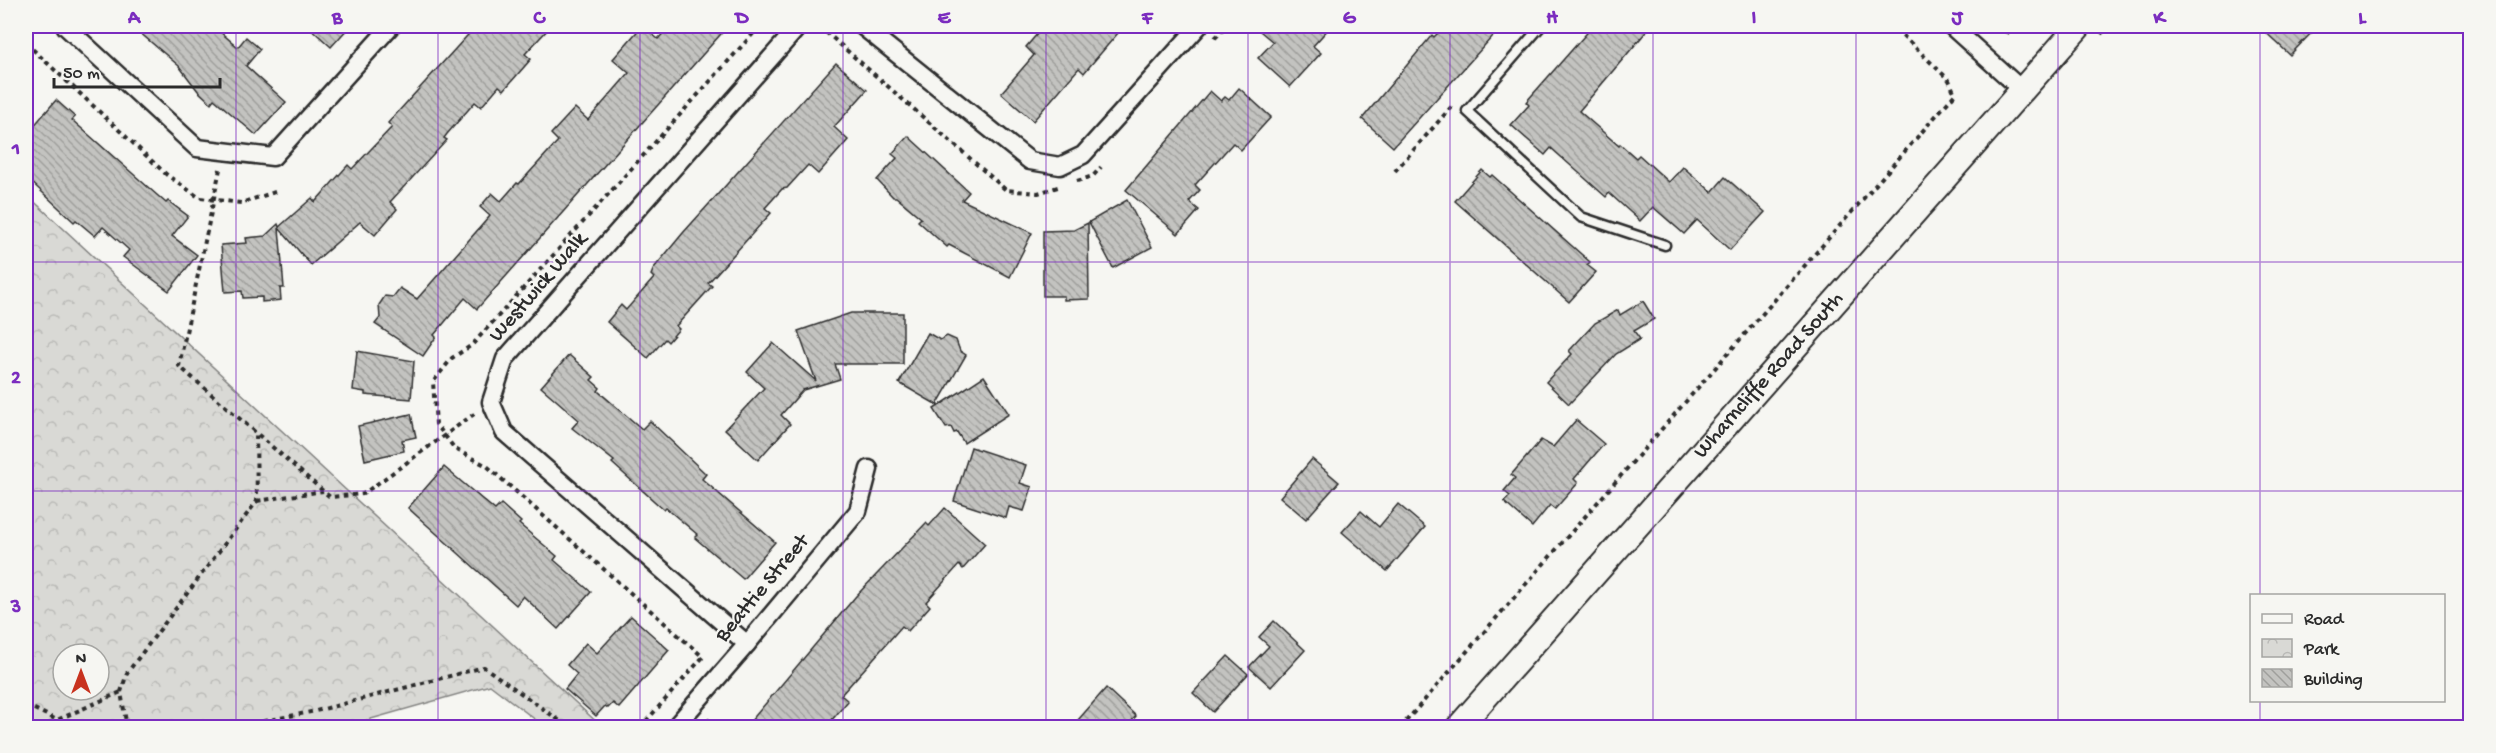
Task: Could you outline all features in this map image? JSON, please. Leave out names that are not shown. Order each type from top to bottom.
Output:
[{"type":"main road","name":"Wharncliffe Road South","points":[[1458,728],[2079,26]]},
{"type":"street","points":[[65,26],[197,148],[273,157],[391,26]]},
{"type":"street","name":"Westwick Walk","points":[[491,402],[505,359],[799,26]]},
{"type":"street","points":[[862,26],[1030,161],[1060,166],[1083,155],[1199,26]]},
{"type":"street","points":[[1951,26],[2022,90]]},
{"type":"street","points":[[491,402],[504,432],[747,644]]},
{"type":"street","name":"Beattie Street","points":[[674,728],[858,511],[869,469]]},
{"type":"lane","points":[[1541,26],[1467,111],[1581,217],[1665,245]]},
{"type":"path","points":[[640,728],[703,657],[487,466],[454,449],[436,424],[433,381],[452,358],[472,345],[760,26]]},
{"type":"path","points":[[819,26],[1006,190],[1038,193],[1093,176],[1109,158]]},
{"type":"path","points":[[1211,43],[1227,26]]},
{"type":"path","points":[[1400,728],[1955,94],[1949,80],[1893,26]]},
{"type":"path","points":[[1988,26],[2010,33],[2017,26]]},
{"type":"path","points":[[26,43],[167,175],[200,198],[241,203],[278,191]]},
{"type":"path","points":[[224,151],[179,366],[330,497],[363,494],[491,402]]},
{"type":"path","points":[[127,728],[121,692],[127,673],[257,501],[256,433]]},
{"type":"path","points":[[257,501],[323,491]]},
{"type":"path","points":[[228,728],[316,711],[484,668],[570,728]]},
{"type":"path","points":[[26,705],[57,720],[121,692]]},
{"type":"green space","points":[[26,194],[602,727],[545,727],[490,685],[343,727],[26,727]]},
{"type":"building","points":[[132,26],[213,26],[238,47],[246,37],[260,49],[246,66],[286,102],[256,135],[214,99],[211,103],[198,91],[179,66]]},
{"type":"building","points":[[308,26],[350,26],[331,47]]},
{"type":"building","points":[[476,26],[551,26],[525,54],[531,59],[504,90],[499,86],[481,107],[475,102],[447,134],[444,138],[447,140],[390,202],[397,209],[375,235],[360,222],[311,265],[279,228],[284,288],[280,288],[281,300],[262,302],[262,297],[243,298],[242,291],[225,292],[221,245],[247,243],[246,238],[265,236],[278,224],[279,227],[312,198],[315,202],[348,165],[352,169],[392,127],[388,123]]},
{"type":"building","points":[[642,26],[658,39],[670,26],[728,26],[477,309],[465,298],[434,335],[436,337],[423,356],[375,324],[380,318],[379,305],[385,296],[393,297],[400,288],[417,299],[490,216],[480,207],[492,193],[501,201],[517,183],[519,184],[558,141],[551,134],[575,108],[588,120],[629,73],[613,59]]},
{"type":"building","points":[[1044,26],[1124,26],[1084,73],[1079,68],[1033,121],[1001,93],[1034,55],[1026,47]]},
{"type":"building","points":[[1254,26],[1331,26],[1313,46],[1321,53],[1290,87],[1258,58],[1273,42]]},
{"type":"building","points":[[1445,26],[1502,26],[1393,147],[1362,119],[1432,35],[1434,37]]},
{"type":"building","points":[[1593,26],[1651,26],[1579,111],[1619,146],[1620,144],[1636,158],[1639,155],[1669,182],[1683,167],[1712,192],[1725,177],[1765,212],[1730,250],[1697,220],[1684,234],[1653,207],[1640,221],[1609,193],[1606,197],[1551,148],[1545,155],[1511,125],[1529,105],[1526,102]]},
{"type":"building","points":[[2259,26],[2318,26],[2290,55]]},
{"type":"building","points":[[836,63],[867,90],[834,127],[848,140],[818,174],[808,165],[787,188],[782,189],[765,208],[771,213],[708,283],[712,286],[676,326],[679,329],[668,342],[665,339],[648,358],[607,322],[621,305],[626,310],[654,278],[651,275],[654,268],[683,233]]},
{"type":"building","points":[[1239,88],[1271,117],[1241,150],[1233,143],[1195,185],[1200,190],[1189,202],[1199,210],[1178,234],[1126,190],[1210,91],[1221,101],[1225,97],[1229,100]]},
{"type":"building","points":[[56,100],[75,117],[72,120],[166,203],[168,201],[188,216],[172,236],[197,255],[169,291],[123,257],[129,250],[103,227],[95,236],[76,220],[74,222],[26,177],[26,135]]},
{"type":"building","points":[[908,136],[969,192],[962,200],[1032,233],[1010,277],[949,245],[947,247],[918,221],[921,218],[896,197],[893,197],[877,180],[897,158],[892,154]]},
{"type":"building","points":[[1482,170],[1490,177],[1492,175],[1590,262],[1587,265],[1596,272],[1569,302],[1455,201]]},
{"type":"building","points":[[1127,200],[1152,247],[1113,268],[1089,222]]},
{"type":"building","points":[[1088,223],[1089,299],[1064,300],[1064,296],[1043,296],[1043,231],[1074,230]]},
{"type":"building","points":[[1643,301],[1654,319],[1634,331],[1640,339],[1616,354],[1569,404],[1546,382],[1572,354],[1569,351],[1595,323],[1618,310],[1620,315]]},
{"type":"building","points":[[851,313],[903,313],[903,364],[835,364],[840,379],[803,390],[781,415],[790,424],[758,460],[725,429],[764,388],[747,372],[773,343],[816,381],[798,331]]},
{"type":"building","points":[[928,333],[940,340],[947,336],[956,340],[960,351],[966,355],[937,405],[899,383]]},
{"type":"building","points":[[357,351],[414,361],[411,399],[365,395],[365,392],[353,390]]},
{"type":"building","points":[[569,355],[594,377],[591,380],[600,388],[598,391],[642,429],[650,421],[706,474],[702,479],[775,542],[743,579],[695,538],[698,535],[666,508],[664,510],[612,463],[614,461],[572,428],[579,420],[541,387]]},
{"type":"building","points":[[984,376],[1009,414],[964,443],[951,427],[946,428],[934,409]]},
{"type":"building","points":[[411,414],[416,437],[402,440],[404,451],[365,460],[358,426]]},
{"type":"building","points":[[1576,420],[1604,444],[1574,479],[1578,483],[1555,509],[1550,505],[1532,527],[1504,502],[1510,496],[1504,491],[1515,478],[1511,475],[1541,440],[1553,447]]},
{"type":"building","points":[[971,447],[1026,465],[1020,483],[1032,487],[1024,511],[1009,507],[1006,518],[954,501]]},
{"type":"building","points":[[1312,459],[1339,482],[1306,519],[1280,497]]},
{"type":"building","points":[[444,467],[495,510],[501,504],[521,522],[519,524],[557,556],[554,560],[591,592],[558,629],[523,596],[516,605],[408,508]]},
{"type":"building","points":[[1398,504],[1425,527],[1387,571],[1342,532],[1361,511],[1379,527]]},
{"type":"building","points":[[945,508],[985,544],[963,569],[959,565],[926,602],[930,606],[908,631],[902,626],[841,695],[848,701],[825,728],[745,728],[856,596],[926,523],[929,526]]},
{"type":"building","points":[[631,616],[669,650],[619,708],[613,703],[608,708],[605,706],[596,716],[565,689],[577,674],[567,665],[586,643],[597,653]]},
{"type":"building","points":[[1274,621],[1305,650],[1271,687],[1249,667],[1269,646],[1259,637]]},
{"type":"building","points":[[1228,656],[1248,674],[1213,712],[1193,693]]},
{"type":"building","points":[[1106,688],[1136,716],[1126,728],[1071,728]]}]
